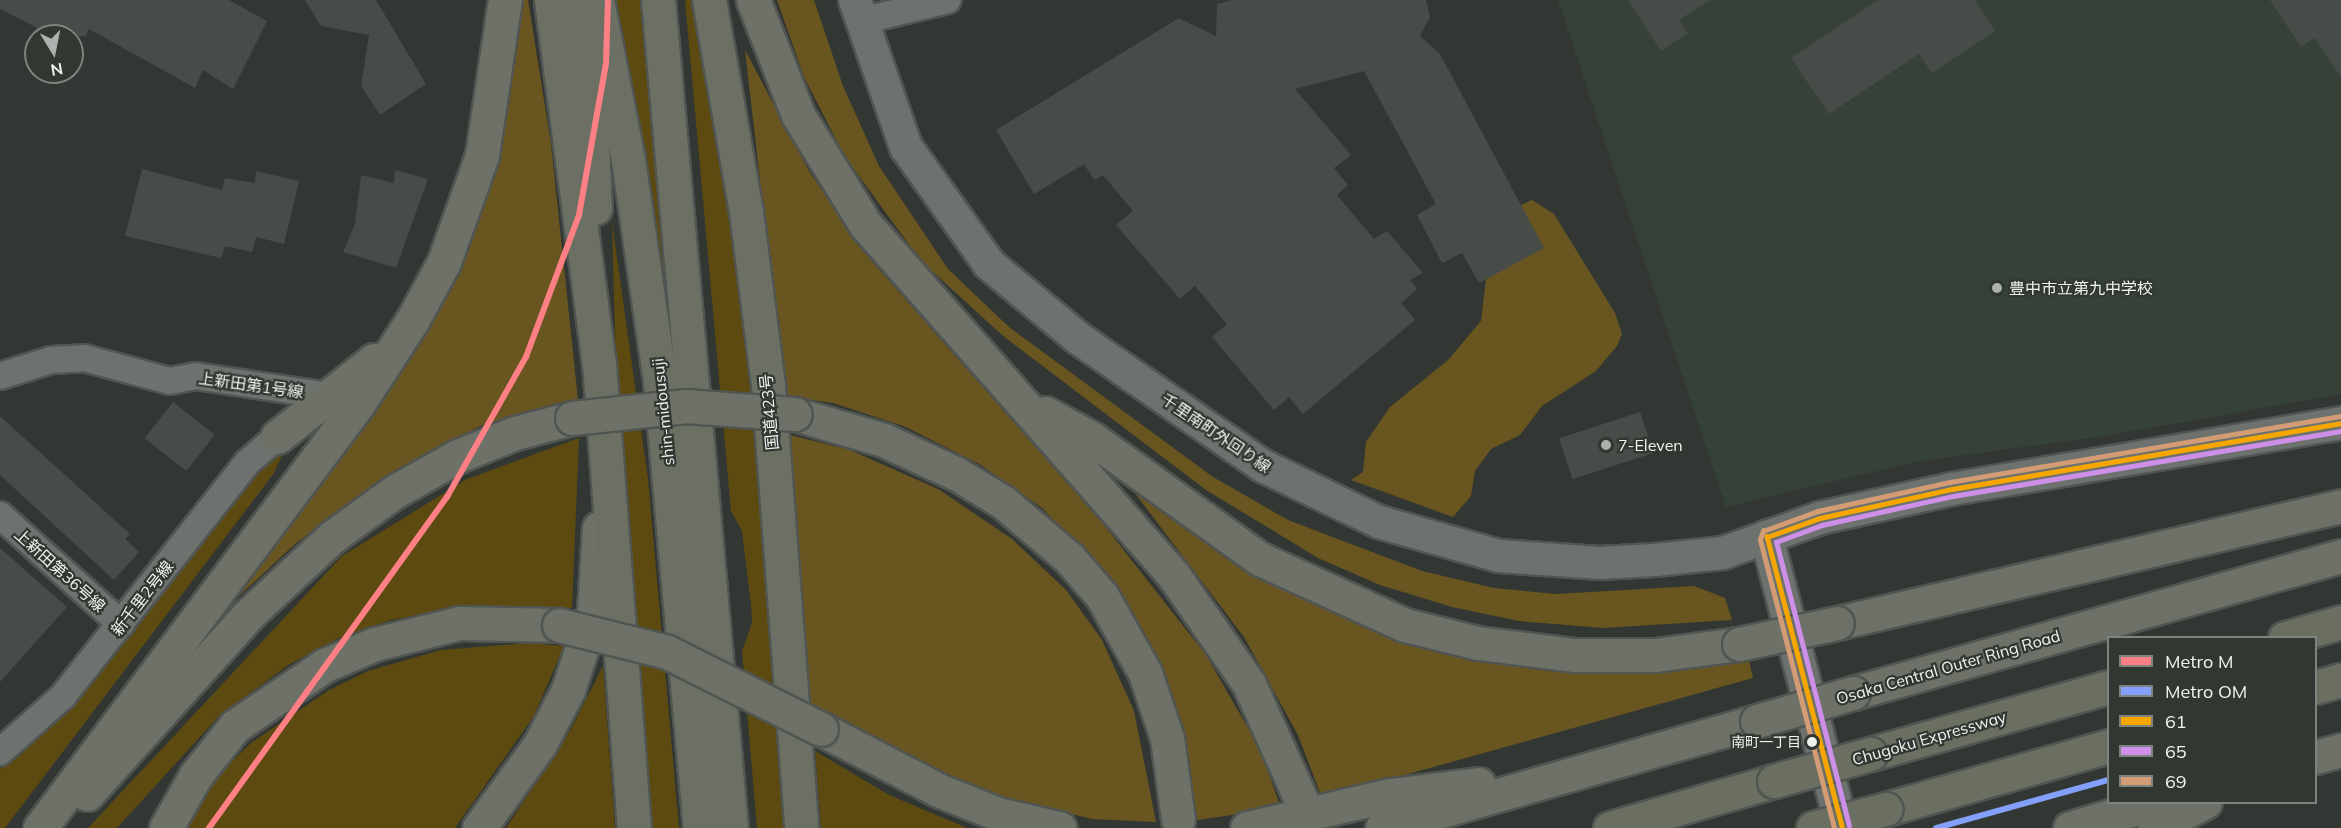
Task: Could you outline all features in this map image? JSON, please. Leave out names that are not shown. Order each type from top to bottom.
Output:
[{"type":"highway","points":[[551,0],[599,363]]},
{"type":"highway","points":[[577,0],[592,122],[601,397],[634,828]]},
{"type":"highway","name":"shin-midousuji","points":[[597,0],[632,181],[660,381],[699,828]]},
{"type":"highway","name":"shin-midousuji","points":[[658,0],[731,828]]},
{"type":"highway","name":"国道423号","points":[[709,0],[746,211],[768,384],[801,828]]},
{"type":"highway","points":[[2292,636],[2341,622]]},
{"type":"highway","points":[[2317,687],[2341,680]]},
{"type":"highway","name":"Chugoku Expressway","points":[[1610,828],[2107,688]]},
{"type":"highway","points":[[1813,828],[2107,747]]},
{"type":"main road","points":[[40,828],[358,404],[412,321],[444,262],[482,155],[505,0]]},
{"type":"main road","points":[[753,0],[779,73],[827,169],[865,224],[990,368],[1108,496],[1210,625],[1259,703],[1302,802]]},
{"type":"main road","points":[[277,437],[329,396],[412,321]]},
{"type":"main road","points":[[990,368],[1052,419],[1090,438],[1235,543],[1385,618],[1478,643],[1575,655],[1655,655],[1739,644],[2341,506]]},
{"type":"main road","points":[[479,828],[554,721],[594,611],[601,397]]},
{"type":"main road","points":[[55,828],[247,616],[332,537],[458,456],[515,433],[572,418],[686,406],[795,414],[884,440],[957,474],[1003,502],[1069,558],[1102,596],[1145,673],[1167,738],[1178,819]]},
{"type":"main road","name":"Osaka Central Outer Ring Road","points":[[1382,828],[2341,556]]},
{"type":"main road","points":[[139,828],[235,726],[298,680],[383,641],[476,621],[559,625],[667,652],[938,790],[998,814],[1059,828]]},
{"type":"main road","points":[[166,828],[196,775],[235,726]]},
{"type":"main road","points":[[2317,757],[2341,750]]},
{"type":"main road","points":[[1247,828],[1390,795],[1587,770]]},
{"type":"main road","points":[[2070,828],[2151,804]]},
{"type":"main road","points":[[2154,828],[2201,804]]},
{"type":"street","points":[[858,10],[948,0]]},
{"type":"street","name":"千里南町外回り線","points":[[858,10],[906,147],[989,264],[1077,338],[1293,484],[1401,530],[1544,561],[1600,563],[1723,553],[1820,518],[1952,489],[2341,423]]},
{"type":"street","name":"上新田第1号線","points":[[0,376],[51,360],[84,358],[170,381],[195,376],[329,396]]},
{"type":"street","name":"新千里2号線","points":[[0,752],[47,713],[121,624],[248,462],[277,437]]},
{"type":"street","name":"上新田第36号線","points":[[0,515],[121,624]]},
{"type":"street","points":[[1767,537],[1842,828]]},
{"type":"shaded area","points":[[516,0],[528,0],[551,144],[578,400],[480,426],[387,475],[295,544],[221,613],[497,152],[513,66]]},
{"type":"shaded area","points":[[606,0],[649,0],[708,647]]},
{"type":"shaded area","points":[[685,0],[701,0],[712,58],[749,365],[788,828],[757,828],[742,651],[752,623],[751,605],[742,531],[731,511]]},
{"type":"shaded area","points":[[777,0],[814,0],[843,86],[879,166],[948,269],[1009,327],[1213,477],[1288,520],[1422,571],[1494,588],[1556,594],[1694,586],[1725,598],[1732,620],[1603,628],[1519,621],[1452,607],[1380,585],[1318,558],[1206,490],[1002,335],[921,261],[845,157],[804,77]]},
{"type":"shaded area","name":"豊中市立第九中学校","points":[[1558,0],[2341,0],[2341,394],[2111,435],[1915,462],[1726,507]]},
{"type":"shaded area","points":[[745,50],[809,171],[862,250],[1100,520],[1206,655],[1259,747],[1281,808],[1197,820],[1185,734],[1151,644],[1120,591],[1042,508],[981,465],[906,427],[833,403],[785,396]]},
{"type":"shaded area","points":[[1532,200],[1554,214],[1615,313],[1622,334],[1617,346],[1596,371],[1542,406],[1520,435],[1491,449],[1475,471],[1471,496],[1453,517],[1351,480],[1363,472],[1366,442],[1390,407],[1448,360],[1481,321],[1486,279],[1541,246],[1521,205]]},
{"type":"shaded area","points":[[612,222],[648,479],[679,828],[648,828],[619,486]]},
{"type":"shaded area","points":[[786,434],[850,450],[938,489],[1012,539],[1066,590],[1102,640],[1134,711],[1156,822],[1092,819],[1001,797],[926,765],[810,703]]},
{"type":"shaded area","points":[[579,438],[572,608],[472,605],[391,620],[339,638],[290,664],[220,715],[117,828],[88,828],[342,556],[467,479]]},
{"type":"shaded area","points":[[286,446],[274,473],[5,828],[0,828],[0,768],[73,707],[262,466]]},
{"type":"shaded area","points":[[1128,484],[1402,635],[1747,652],[1753,678],[1322,798],[1298,735],[1244,637]]},
{"type":"shaded area","points":[[530,643],[564,646],[534,716],[455,828],[181,828],[216,777],[251,743],[329,690],[368,671],[441,650]]},
{"type":"shaded area","points":[[603,666],[615,828],[506,828],[571,729]]},
{"type":"shaded area","points":[[815,751],[889,795],[967,828],[821,828]]},
{"type":"building","points":[[0,0],[229,0],[267,21],[233,89],[203,70],[195,88],[89,29],[84,36],[84,24],[29,24],[0,9]]},
{"type":"building","points":[[305,0],[376,0],[426,84],[380,115],[361,86],[369,35],[321,26]]},
{"type":"building","points":[[1232,0],[1426,0],[1430,17],[1420,36],[1440,54],[1544,248],[1479,283],[1462,253],[1442,263],[1417,215],[1436,204],[1364,71],[1295,89],[1351,155],[1334,168],[1348,185],[1337,195],[1374,239],[1387,231],[1423,273],[1410,280],[1417,289],[1401,303],[1415,320],[1303,414],[1289,397],[1274,410],[1212,337],[1227,324],[1195,286],[1180,299],[1116,225],[1133,211],[1103,175],[1094,180],[1084,164],[1034,194],[996,130],[1179,18],[1216,36],[1217,4]]},
{"type":"building","points":[[1628,0],[1710,0],[1679,20],[1688,33],[1661,51]]},
{"type":"building","points":[[1878,0],[1975,0],[1995,31],[1932,73],[1919,54],[1829,114],[1791,58]]},
{"type":"building","points":[[2270,0],[2341,0],[2341,77],[2315,38],[2301,47]]},
{"type":"building","points":[[142,169],[222,190],[225,178],[255,183],[256,171],[299,181],[284,244],[256,237],[252,252],[225,246],[221,258],[125,236]]},
{"type":"building","points":[[395,170],[428,179],[396,268],[343,252],[355,224],[361,175],[394,183]]},
{"type":"building","points":[[173,402],[215,435],[186,471],[145,438]]},
{"type":"building","name":"7-Eleven","points":[[1640,412],[1653,453],[1572,479],[1559,438]]},
{"type":"building","points":[[0,416],[130,534],[125,539],[139,552],[114,580],[0,475]]},
{"type":"building","points":[[0,548],[67,607],[0,682]]},
{"type":"metro line","name":"M","points":[[209,828],[447,497],[526,357],[579,215],[606,63],[608,0]]},
{"type":"metro line","name":"OM","points":[[1936,828],[2107,780]]},
{"type":"transit line","name":"69","points":[[1834,828],[1760,539],[1763,531],[1818,511],[1950,482],[2340,416]]},
{"type":"transit line","name":"61","points":[[1842,828],[1767,537],[1820,518],[1952,489],[2341,423]]},
{"type":"transit line","name":"65","points":[[1849,826],[1776,542],[1822,525],[1953,496],[2341,431]]},
{"type":"place","name":"豊中市立第九中学校","points":[[1997,288]]},
{"type":"place","name":"7-Eleven","points":[[1606,445]]},
{"type":"place","name":"南町一丁目","points":[[1812,742]]}]
